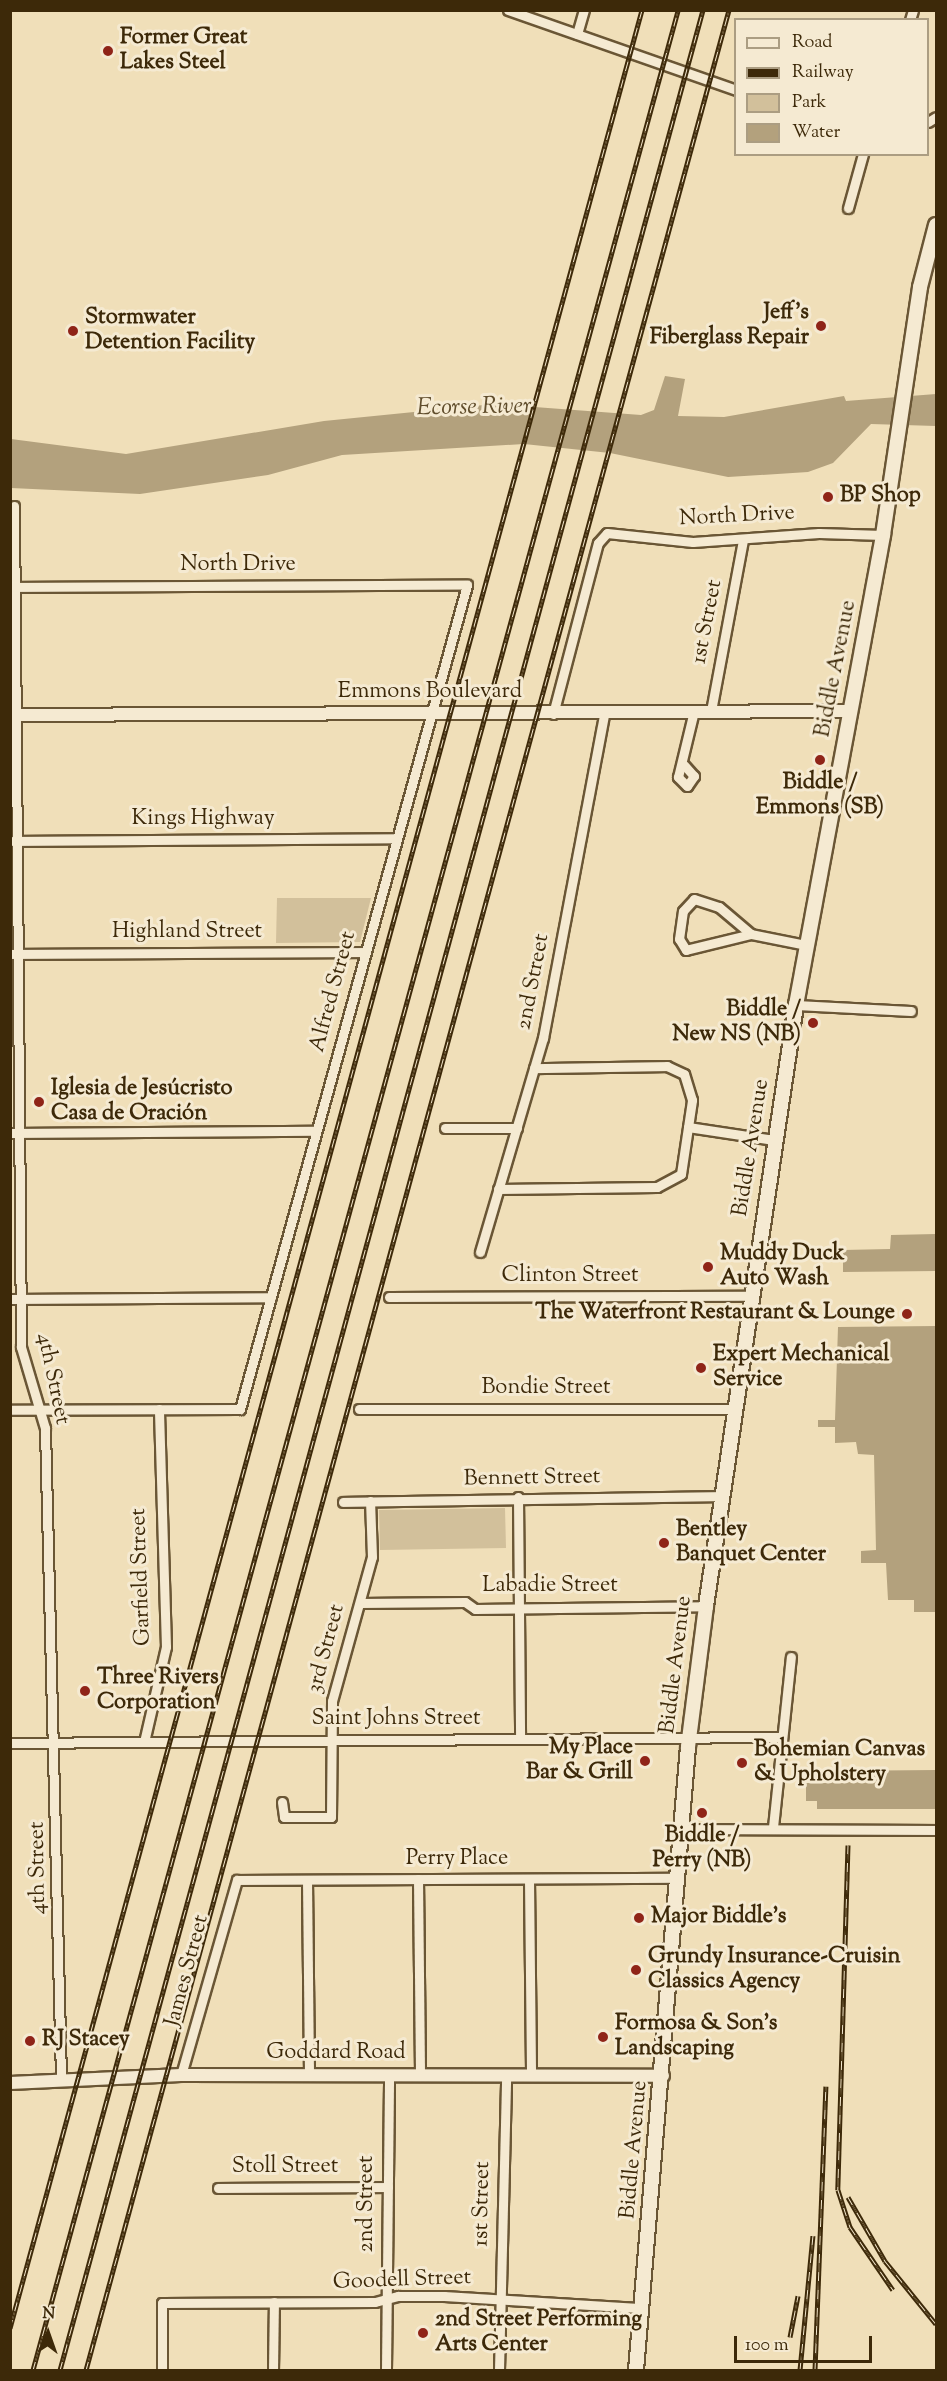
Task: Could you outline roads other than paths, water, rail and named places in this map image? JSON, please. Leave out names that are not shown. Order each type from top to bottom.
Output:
[{"type":"main road","name":"Biddle Avenue","points":[[636,2370],[663,2076],[689,1737],[706,1606],[796,1005],[884,535],[920,287],[936,225]]},
{"type":"street","points":[[508,10],[734,90]]},
{"type":"street","points":[[577,33],[584,10]]},
{"type":"street","points":[[848,208],[862,156]]},
{"type":"street","name":"4th Street","points":[[14,506],[12,587],[15,1299],[21,1347],[40,1410],[56,1743],[61,2080]]},
{"type":"street","name":"North Drive","points":[[553,714],[598,543],[607,533],[693,542],[743,540],[819,532],[884,535]]},
{"type":"street","name":"1st Street","points":[[711,711],[743,540]]},
{"type":"street","name":"North Drive","points":[[12,587],[467,585]]},
{"type":"street","name":"Alfred Street","points":[[159,1409],[240,1409],[467,585]]},
{"type":"street","points":[[684,765],[694,711]]},
{"type":"street","name":"Emmons Boulevard","points":[[13,715],[604,714],[694,711],[850,711]]},
{"type":"street","name":"2nd Street","points":[[480,1252],[534,1068],[604,714]]},
{"type":"street","name":"Kings Highway","points":[[14,841],[396,838]]},
{"type":"street","points":[[751,934],[696,952],[686,950],[679,939],[683,911],[702,899],[751,934],[806,945]]},
{"type":"street","name":"Highland Street","points":[[14,954],[365,952]]},
{"type":"street","points":[[796,1005],[911,1011]]},
{"type":"street","points":[[498,1189],[664,1186],[681,1174],[691,1085],[672,1067],[534,1068]]},
{"type":"street","points":[[688,1127],[774,1140]]},
{"type":"street","points":[[445,1128],[517,1128]]},
{"type":"street","points":[[15,1133],[316,1131]]},
{"type":"street","name":"Clinton Street","points":[[389,1297],[751,1296]]},
{"type":"street","points":[[15,1299],[271,1297]]},
{"type":"street","points":[[10,1410],[159,1409]]},
{"type":"street","name":"Garfield Street","points":[[144,1742],[166,1647],[159,1409]]},
{"type":"street","name":"Bondie Street","points":[[359,1409],[734,1409]]},
{"type":"street","name":"Bennett Street","points":[[343,1502],[518,1497],[722,1496]]},
{"type":"street","points":[[518,1497],[520,1739]]},
{"type":"street","name":"3rd Street","points":[[282,1802],[284,1817],[331,1817],[333,1695],[372,1557],[370,1501]]},
{"type":"street","name":"Labadie Street","points":[[360,1603],[519,1608],[706,1606]]},
{"type":"street","points":[[773,1827],[791,1657]]},
{"type":"street","name":"Saint Johns Street","points":[[10,1743],[782,1737]]},
{"type":"street","points":[[681,1829],[773,1827],[936,1830]]},
{"type":"street","name":"Perry Place","points":[[237,1880],[678,1878]]},
{"type":"street","points":[[418,1879],[420,2074]]},
{"type":"street","points":[[529,1879],[531,2075]]},
{"type":"street","name":"James Street","points":[[181,2075],[237,1880]]},
{"type":"street","points":[[307,1880],[309,2075]]},
{"type":"street","name":"Goddard Road","points":[[10,2083],[181,2075],[663,2076]]},
{"type":"street","name":"2nd Street","points":[[386,2370],[389,2075]]},
{"type":"street","name":"1st Street","points":[[499,2370],[506,2075]]},
{"type":"street","name":"Stoll Street","points":[[218,2188],[388,2187]]},
{"type":"street","name":"Goodell Street","points":[[162,2370],[162,2303],[387,2299],[501,2300],[643,2308]]},
{"type":"street","points":[[273,2370],[274,2302]]},
{"type":"water","name":"Ecorse River","points":[[665,376],[685,379],[678,416],[724,417],[844,396],[846,401],[936,394],[936,426],[871,424],[833,463],[808,472],[728,477],[610,453],[524,444],[342,455],[268,475],[140,494],[11,488],[11,439],[126,454],[324,421],[494,404],[641,415],[654,410]]},
{"type":"water","points":[[936,1234],[936,1271],[843,1272],[843,1250],[890,1249],[891,1235]]},
{"type":"water","points":[[936,1326],[936,1612],[914,1612],[914,1600],[888,1600],[886,1563],[861,1563],[861,1551],[876,1550],[874,1455],[858,1454],[856,1442],[835,1443],[835,1427],[818,1427],[818,1420],[835,1420],[838,1327]]},
{"type":"water","points":[[936,1770],[936,1809],[817,1809],[817,1801],[806,1801],[806,1783],[825,1783],[825,1771]]},
{"type":"railway","points":[[10,2328],[642,10]]},
{"type":"railway","points":[[33,2370],[678,10]]},
{"type":"railway","points":[[60,2370],[703,10]]},
{"type":"railway","points":[[86,2370],[729,10]]},
{"type":"railway","points":[[848,1845],[838,2190],[850,2227],[893,2290]]},
{"type":"railway","points":[[815,2370],[826,2086]]},
{"type":"railway","points":[[848,2197],[885,2261],[936,2324]]},
{"type":"railway","points":[[800,2370],[813,2236]]},
{"type":"railway","points":[[790,2337],[798,2296]]},
{"type":"place","name":"Former Great Lakes Steel","points":[[108,51]]},
{"type":"place","name":"Jeff's Fiberglass Repair","points":[[821,326]]},
{"type":"place","name":"Stormwater Detention Facility","points":[[73,331]]},
{"type":"place","name":"BP Shop","points":[[828,497]]},
{"type":"place","name":"Biddle / Emmons (SB)","points":[[820,760]]},
{"type":"place","name":"Biddle / New NS (NB)","points":[[813,1023]]},
{"type":"place","name":"Iglesia de Jesúcristo Casa de Oración","points":[[39,1102]]},
{"type":"place","name":"Muddy Duck Auto Wash","points":[[708,1267]]},
{"type":"place","name":"The Waterfront Restaurant & Lounge","points":[[907,1314]]},
{"type":"place","name":"Expert Mechanical Service","points":[[701,1368]]},
{"type":"place","name":"Bentley Banquet Center","points":[[664,1543]]},
{"type":"place","name":"Three Rivers Corporation","points":[[85,1691]]},
{"type":"place","name":"My Place Bar & Grill","points":[[645,1761]]},
{"type":"place","name":"Bohemian Canvas & Upholstery","points":[[742,1763]]},
{"type":"place","name":"Biddle / Perry (NB)","points":[[702,1813]]},
{"type":"place","name":"Major Biddle's","points":[[639,1918]]},
{"type":"place","name":"Grundy Insurance-Cruisin Classics Agency","points":[[636,1970]]},
{"type":"place","name":"Formosa & Son's Landscaping","points":[[603,2037]]},
{"type":"place","name":"RJ Stacey","points":[[30,2041]]},
{"type":"place","name":"2nd Street Performing Arts Center","points":[[423,2333]]}]
